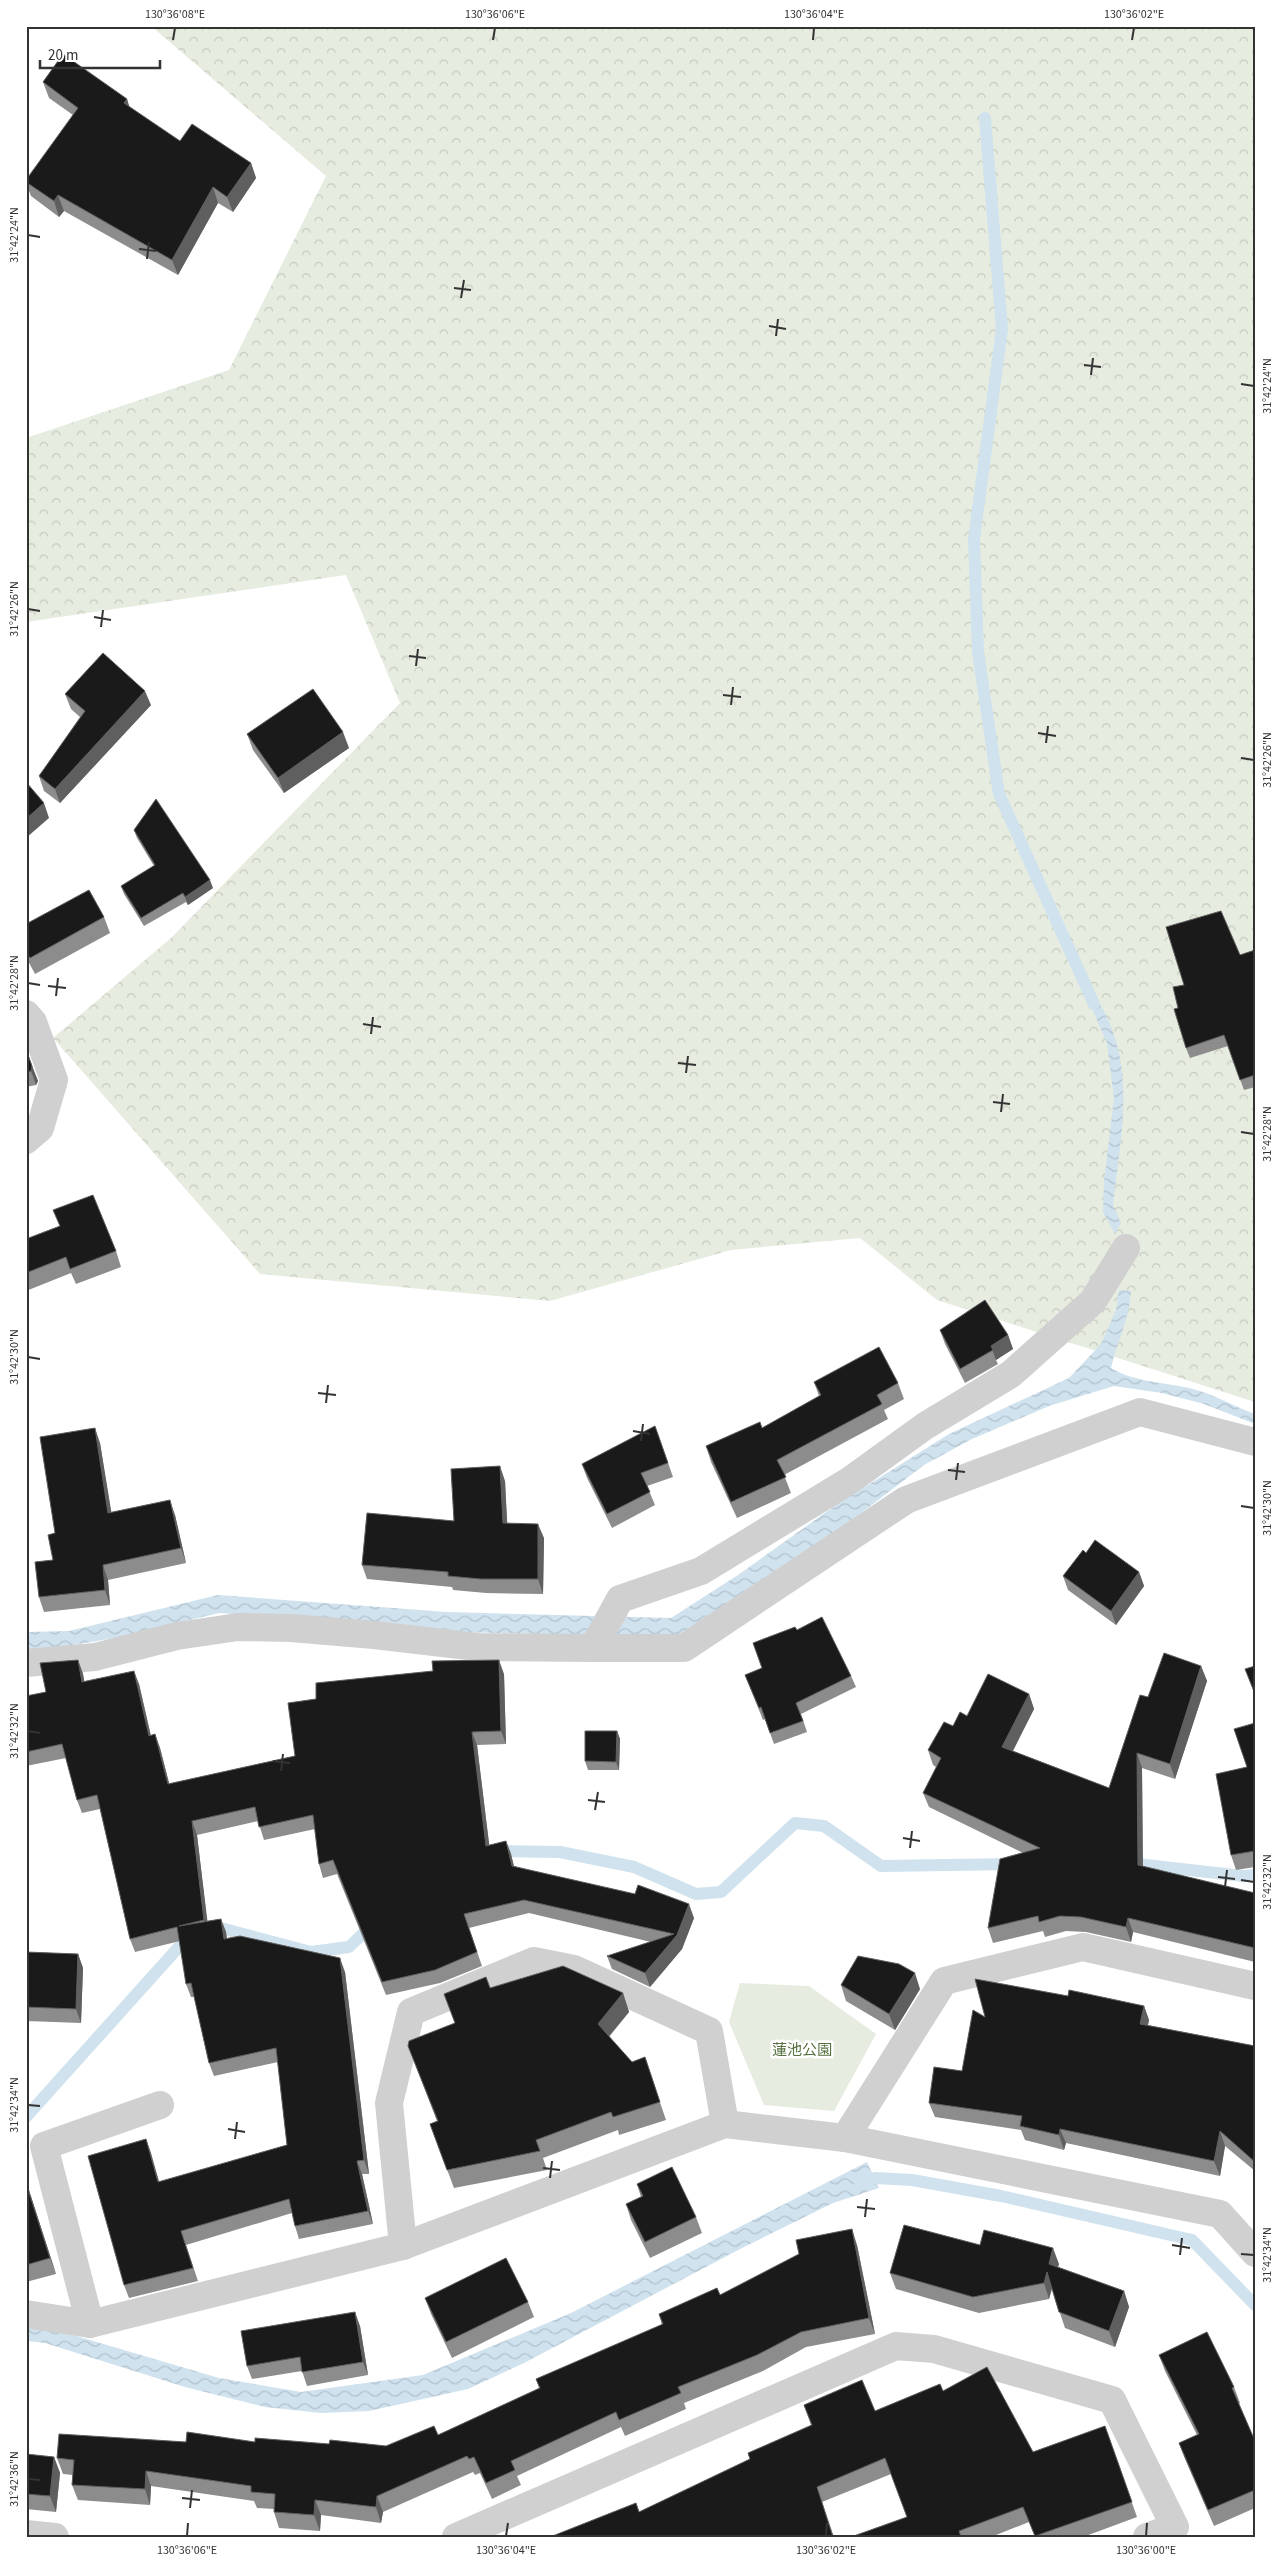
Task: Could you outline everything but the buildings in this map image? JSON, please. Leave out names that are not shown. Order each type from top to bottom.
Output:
[{"type":"street","points":[[26,1014],[33,1022],[54,1080],[40,1128],[26,1140]]},
{"type":"street","points":[[594,1647],[620,1599],[701,1571],[849,1481],[925,1426],[1011,1374],[1093,1301],[1126,1248]]},
{"type":"street","points":[[26,1664],[95,1657],[177,1636],[238,1627],[291,1628],[477,1647],[684,1648],[906,1500],[1140,1412],[1255,1442]]},
{"type":"street","points":[[844,2138],[944,1981],[1083,1947],[1255,1986]]},
{"type":"street","points":[[403,2246],[389,2103],[411,2012],[534,1961],[574,1969],[709,2031],[726,2124]]},
{"type":"street","points":[[90,2324],[44,2146],[160,2105]]},
{"type":"street","points":[[26,2314],[90,2324],[403,2246],[726,2124],[844,2138],[1220,2214],[1255,2254]]},
{"type":"street","points":[[456,2537],[896,2346],[934,2349],[1112,2400],[1175,2527],[1147,2537]]},
{"type":"street","points":[[26,2534],[55,2537]]},
{"type":"green space","points":[[151,26],[1255,26],[1255,1402],[937,1300],[860,1238],[731,1250],[550,1301],[260,1274],[53,1038],[171,938],[400,703],[346,575],[26,622],[26,438],[229,370],[326,176]]},
{"type":"green space","name":"蓮池公園","points":[[740,1983],[809,1986],[876,2034],[834,2111],[764,2105],[729,2022]]},
{"type":"water","points":[[1079,979],[1097,1000],[1105,1013],[1115,1036],[1120,1060],[1123,1084],[1122,1132],[1113,1205],[1121,1223],[1115,1234],[1103,1212],[1104,1181],[1114,1098],[1107,1043]]},
{"type":"water","points":[[1119,1290],[1131,1291],[1130,1301],[1111,1368],[1131,1377],[1209,1394],[1255,1414],[1255,1424],[1204,1404],[1162,1393],[1114,1386],[1049,1406],[972,1439],[924,1465],[822,1543],[680,1637],[450,1632],[219,1613],[115,1638],[42,1650],[26,1650],[26,1632],[69,1631],[218,1595],[447,1612],[671,1618],[738,1575],[836,1505],[949,1434],[1069,1378],[1101,1344],[1116,1310]]},
{"type":"water","points":[[867,2162],[879,2188],[833,2203],[740,2249],[524,2363],[468,2389],[369,2411],[321,2413],[265,2407],[185,2387],[45,2343],[26,2341],[26,2325],[49,2328],[219,2378],[301,2392],[423,2375],[571,2313]]},
{"type":"waterway","points":[[985,118],[1002,329],[974,539],[978,652],[999,794],[1094,1004]]},
{"type":"waterway","points":[[494,1851],[560,1852],[634,1867],[696,1894],[721,1892],[795,1823],[824,1826],[881,1866],[1016,1864]]},
{"type":"waterway","points":[[1128,1863],[1243,1876],[1255,1875]]},
{"type":"waterway","points":[[26,2117],[186,1939],[217,1927],[311,1952],[349,1947],[374,1923]]},
{"type":"waterway","points":[[860,2184],[875,2178],[912,2180],[1001,2196],[1192,2240],[1255,2305]]}]
